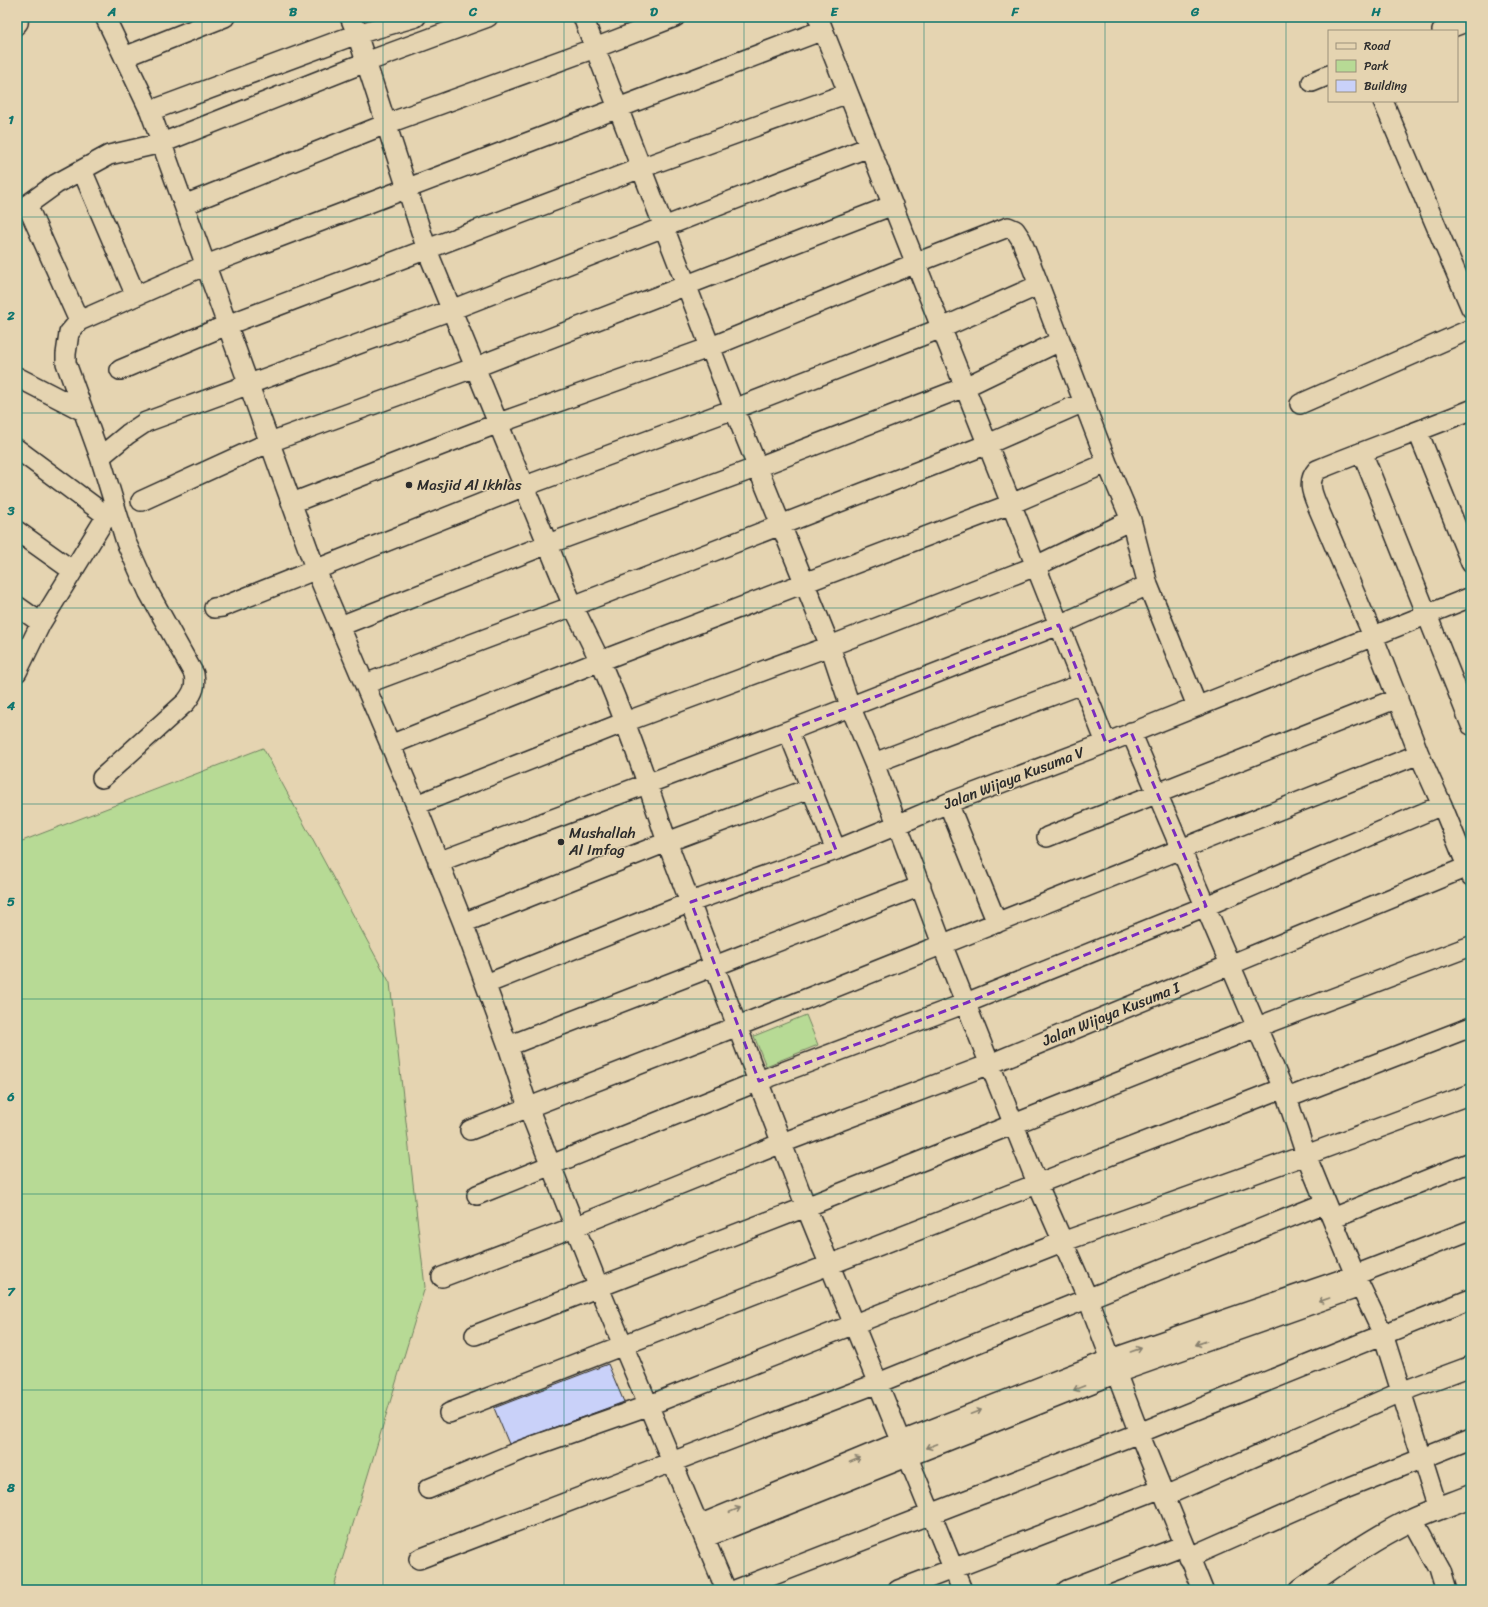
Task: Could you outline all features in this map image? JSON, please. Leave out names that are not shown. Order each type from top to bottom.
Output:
[{"type":"street","points":[[105,17],[150,111],[315,568],[416,805],[463,923],[508,1046],[528,1107],[574,1227],[647,1406],[726,1590]]},
{"type":"street","points":[[124,57],[225,17]]},
{"type":"street","points":[[150,111],[353,26],[416,17]]},
{"type":"street","points":[[79,321],[27,205],[51,187],[109,156],[162,142],[366,62],[488,17]]},
{"type":"street","points":[[583,17],[734,409],[830,646],[850,706],[874,763],[942,944],[1015,1124],[1037,1183],[1088,1299],[1139,1433],[1203,1590]]},
{"type":"street","points":[[184,205],[386,124],[595,48],[675,17]]},
{"type":"street","points":[[1445,30],[1471,20]]},
{"type":"street","points":[[102,778],[186,702],[195,689],[196,682],[194,674],[148,593],[126,542],[110,510],[100,457],[65,358],[69,333],[79,321],[206,265],[407,187],[619,109],[820,23],[1106,743]]},
{"type":"street","points":[[353,26],[427,250],[573,606],[600,661],[625,722],[648,783],[667,842],[806,1207],[932,1513],[962,1590]]},
{"type":"street","points":[[120,370],[227,325],[641,168],[848,93]]},
{"type":"street","points":[[1383,102],[1471,308]]},
{"type":"street","points":[[100,457],[128,434],[146,422],[451,310],[869,147]]},
{"type":"street","points":[[82,170],[136,296]]},
{"type":"street","points":[[141,501],[270,442],[476,367],[893,205]]},
{"type":"street","points":[[292,503],[498,423],[711,347],[1008,227],[1015,230],[1020,239],[1039,285],[1106,464],[1131,520],[1148,585],[1197,706]]},
{"type":"street","points":[[214,608],[222,607],[315,568],[524,486],[734,409],[942,328],[1039,285]]},
{"type":"street","points":[[1300,404],[1471,329]]},
{"type":"street","points":[[340,626],[548,544],[758,467],[965,387],[1060,342]]},
{"type":"street","points":[[17,377],[84,411]]},
{"type":"street","points":[[365,684],[573,606],[988,444],[1084,402]]},
{"type":"street","points":[[1469,872],[1442,805],[1419,754],[1373,636],[1317,505],[1311,487],[1312,476],[1316,470],[1418,432],[1471,410]]},
{"type":"street","points":[[1418,432],[1471,563]]},
{"type":"street","points":[[17,449],[110,510]]},
{"type":"street","points":[[1362,452],[1471,725]]},
{"type":"street","points":[[390,745],[600,661],[805,584],[1011,504],[1106,464]]},
{"type":"street","points":[[17,672],[41,623],[110,510]]},
{"type":"street","points":[[416,805],[625,722],[830,646],[1036,566],[1131,520]]},
{"type":"street","points":[[17,531],[73,571]]},
{"type":"street","points":[[438,862],[788,730],[1059,625],[1148,585]]},
{"type":"street","name":"Jalan Wijaya Kusuma V","points":[[486,984],[691,902],[836,850],[897,826],[948,803],[1106,743],[1471,596]]},
{"type":"street","points":[[17,606],[41,623]]},
{"type":"street","points":[[874,763],[1082,684]]},
{"type":"street","points":[[1047,837],[1398,698]]},
{"type":"street","points":[[788,730],[836,850]]},
{"type":"street","points":[[1131,732],[1285,1093],[1306,1155],[1328,1210],[1358,1281],[1383,1334],[1438,1509]]},
{"type":"street","points":[[470,1130],[738,1026],[1419,754]]},
{"type":"street","points":[[463,923],[667,842],[811,788]]},
{"type":"street","points":[[948,803],[997,923]]},
{"type":"street","points":[[477,1195],[759,1081],[966,1003],[1206,906],[1442,805]]},
{"type":"street","name":"Jalan Wijaya Kusuma I","points":[[442,1277],[574,1227],[782,1143],[990,1064],[1231,965],[1469,872]]},
{"type":"street","points":[[508,1046],[921,886]]},
{"type":"street","points":[[475,1335],[806,1207],[1257,1027],[1471,946]]},
{"type":"street","points":[[449,1413],[623,1347],[1037,1183],[1471,1027]]},
{"type":"street","points":[[428,1489],[522,1450],[647,1406],[1062,1242],[1306,1155],[1471,1094]]},
{"type":"street","points":[[418,1559],[878,1383],[1088,1299],[1328,1210],[1471,1162]]},
{"type":"street","points":[[702,1532],[905,1448],[1114,1366],[1358,1281],[1471,1230]]},
{"type":"street","points":[[735,1590],[1139,1433],[1471,1299]]},
{"type":"street","points":[[898,1590],[954,1568],[1164,1492],[1401,1392],[1471,1366]]},
{"type":"street","points":[[1067,1590],[1187,1552],[1202,1551],[1332,1494],[1471,1439]]},
{"type":"street","points":[[1301,1590],[1336,1564],[1373,1540],[1412,1519],[1471,1496]]},
{"type":"street","points":[[1412,1519],[1440,1570],[1446,1590]]},
{"type":"lane","points":[[17,30],[22,27],[22,17]]},
{"type":"highlighted area","points":[[1059,625],[1106,743],[1131,732],[1206,906],[966,1003],[759,1081],[691,902],[836,850],[788,731]]},
{"type":"green space","points":[[263,748],[390,983],[425,1287],[333,1590],[17,1590],[17,843]]},
{"type":"green space","points":[[806,1015],[818,1045],[766,1066],[754,1036]]},
{"type":"building","points":[[608,1364],[624,1402],[509,1444],[494,1408]]},
{"type":"place","name":"Masjid Al Ikhlas","points":[[409,485]]},
{"type":"place","name":"Mushallah Al Imfag","points":[[561,842]]}]
